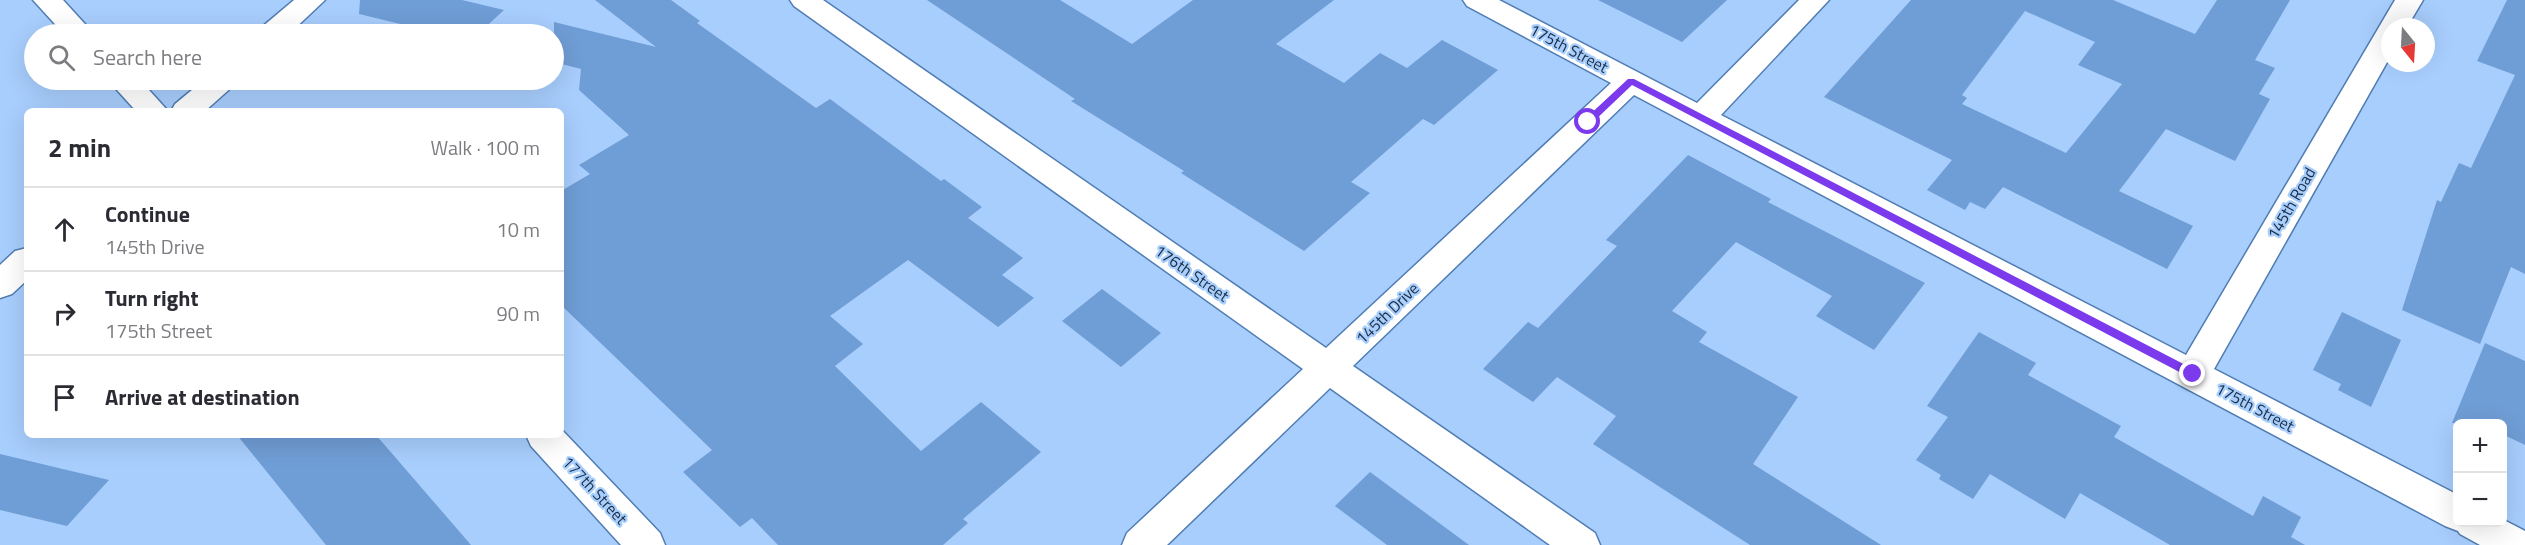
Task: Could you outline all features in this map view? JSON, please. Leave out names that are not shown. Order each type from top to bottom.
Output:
[{"type":"street","points":[[47,0],[70,24]]},
{"type":"street","points":[[283,24],[311,0]]},
{"type":"street","name":"176th Street","points":[[804,0],[1581,545]]},
{"type":"street","name":"175th Street","points":[[1477,0],[2453,512]]},
{"type":"street","points":[[1701,117],[1815,0]]},
{"type":"street","points":[[2398,18],[2409,0]]},
{"type":"street","name":"145th Road","points":[[2193,374],[2381,48]]},
{"type":"street","name":"145th Drive","points":[[1141,545],[1631,81]]},
{"type":"street","points":[[133,90],[150,108]]},
{"type":"street","points":[[189,108],[210,90]]},
{"type":"street","points":[[0,285],[24,263]]},
{"type":"street","name":"177th Street","points":[[547,438],[646,545]]},
{"type":"street","points":[[2482,527],[2515,545]]},
{"type":"building","points":[[360,0],[462,0],[504,10],[489,24],[400,24],[359,14]]},
{"type":"building","points":[[595,0],[671,0],[700,21],[697,23],[816,108],[830,99],[941,181],[944,179],[982,207],[968,218],[1023,258],[1002,275],[1034,298],[998,327],[908,260],[830,316],[863,344],[835,366],[921,451],[981,402],[1041,452],[963,519],[968,523],[943,545],[778,545],[752,518],[740,527],[683,472],[712,450],[564,308],[564,189],[590,174],[579,165],[629,135],[579,90],[581,69],[564,65],[564,24],[656,47]]},
{"type":"building","points":[[927,0],[1060,0],[1132,44],[1193,0],[1334,0],[1276,44],[1344,83],[1380,53],[1407,68],[1442,40],[1498,70],[1434,125],[1423,119],[1351,182],[1370,193],[1304,251],[1181,173],[1184,171],[1071,101],[1075,99]]},
{"type":"building","points":[[1598,0],[1727,0],[1682,42]]},
{"type":"building","points":[[1911,0],[2113,0],[2195,34],[2217,0],[2290,0],[2255,60],[2275,68],[2259,94],[2270,99],[2235,161],[2166,129],[2119,191],[2193,226],[2167,269],[2003,187],[1985,209],[1970,202],[1965,210],[1927,190],[1952,160],[1824,97]],"holes":[[[2025,11],[2095,42],[2078,65],[2122,84],[2066,153],[1962,104],[1967,98],[1962,95]]]},
{"type":"building","points":[[2507,0],[2525,0],[2525,274],[2511,267],[2480,344],[2402,310],[2437,200],[2441,202],[2459,163],[2471,168],[2515,75],[2477,61]]},
{"type":"building","points":[[1688,155],[1771,199],[1768,202],[1925,283],[1874,350],[1816,316],[1832,296],[1736,242],[1672,311],[1707,332],[1699,342],[1798,397],[1753,464],[1881,545],[1750,545],[1593,444],[1616,416],[1557,377],[1533,402],[1483,369],[1528,322],[1538,328],[1617,246],[1606,240]]},
{"type":"building","points":[[1102,289],[1161,333],[1121,367],[1062,321]]},
{"type":"building","points":[[2342,312],[2401,340],[2371,407],[2338,390],[2341,384],[2313,370]]},
{"type":"building","points":[[1979,332],[2036,363],[2028,375],[2121,426],[2114,437],[2253,516],[2263,496],[2301,517],[2291,537],[2305,545],[2170,545],[2080,493],[2065,519],[1990,474],[1973,499],[1939,479],[1941,475],[1916,460],[1948,417],[1927,406]]},
{"type":"building","points":[[2485,343],[2525,361],[2525,445],[2507,436],[2507,419],[2454,419]]},
{"type":"building","points":[[239,438],[379,438],[471,545],[326,545]]},
{"type":"building","points":[[0,454],[109,480],[67,526],[0,510]]},
{"type":"building","points":[[1370,472],[1469,545],[1387,545],[1335,506]]},
{"type":"route","points":[[1588,122],[1631,81],[2193,374]]}]
